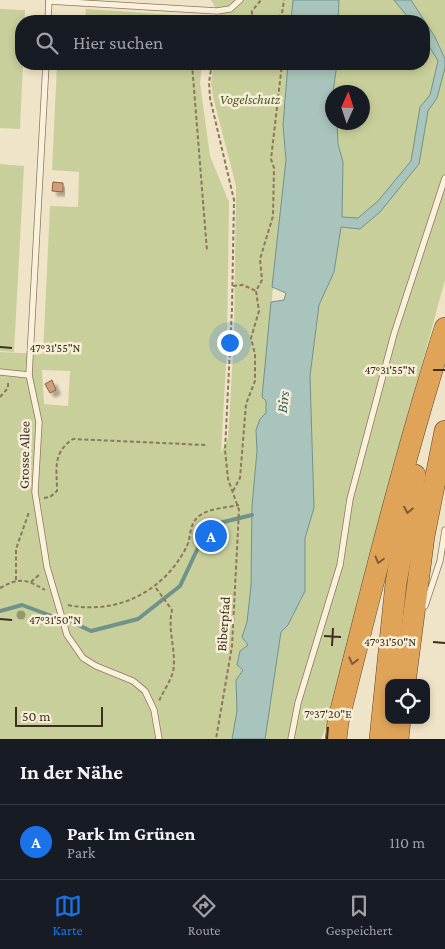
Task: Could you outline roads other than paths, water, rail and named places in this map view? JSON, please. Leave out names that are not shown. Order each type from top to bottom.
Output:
[{"type":"highway","points":[[334,733],[402,474],[445,328]]},
{"type":"highway","points":[[380,739],[389,640],[405,529],[426,420],[445,343]]},
{"type":"highway","points":[[406,679],[424,536],[445,431]]},
{"type":"highway","points":[[398,739],[400,724]]},
{"type":"highway","points":[[408,724],[408,739]]},
{"type":"lane","points":[[48,15],[49,1],[217,11],[230,9],[240,0]]},
{"type":"lane","name":"Grosse Allee","points":[[46,70],[29,375],[30,388],[39,422],[36,495],[47,567],[67,635],[74,647],[83,658],[96,666],[133,680],[144,691],[154,710],[159,739]]},
{"type":"lane","points":[[291,739],[298,703],[340,565],[350,498],[394,334],[445,178]]},
{"type":"lane","points":[[0,372],[29,375]]},
{"type":"lane","points":[[408,658],[440,561],[445,530]]},
{"type":"water","points":[[293,0],[339,0],[338,15],[292,15]]},
{"type":"water","points":[[394,0],[411,0],[421,15],[406,15]]},
{"type":"water","name":"Birs","points":[[430,29],[445,59],[445,68],[437,98],[428,111],[419,164],[380,212],[360,229],[341,227],[334,272],[319,305],[310,376],[314,508],[305,538],[305,591],[288,625],[281,632],[265,739],[232,739],[237,711],[236,680],[243,670],[237,665],[240,651],[248,645],[242,637],[247,622],[251,586],[252,506],[257,451],[256,430],[260,419],[266,413],[266,401],[262,397],[271,302],[284,300],[286,293],[272,287],[286,160],[283,125],[288,70],[336,70],[334,85],[325,85],[325,130],[337,130],[338,144],[343,162],[342,217],[358,218],[378,201],[411,161],[420,107],[430,95],[438,61],[430,48]]},
{"type":"waterway","points":[[72,622],[91,631],[138,619],[180,586],[204,535],[211,525],[252,515]]},
{"type":"waterway","points":[[0,611],[22,605],[57,618]]},
{"type":"place","name":"Park Im Grünen","points":[[211,536]]},
{"type":"park label","name":"Vogelschutz","points":[[250,99]]}]
